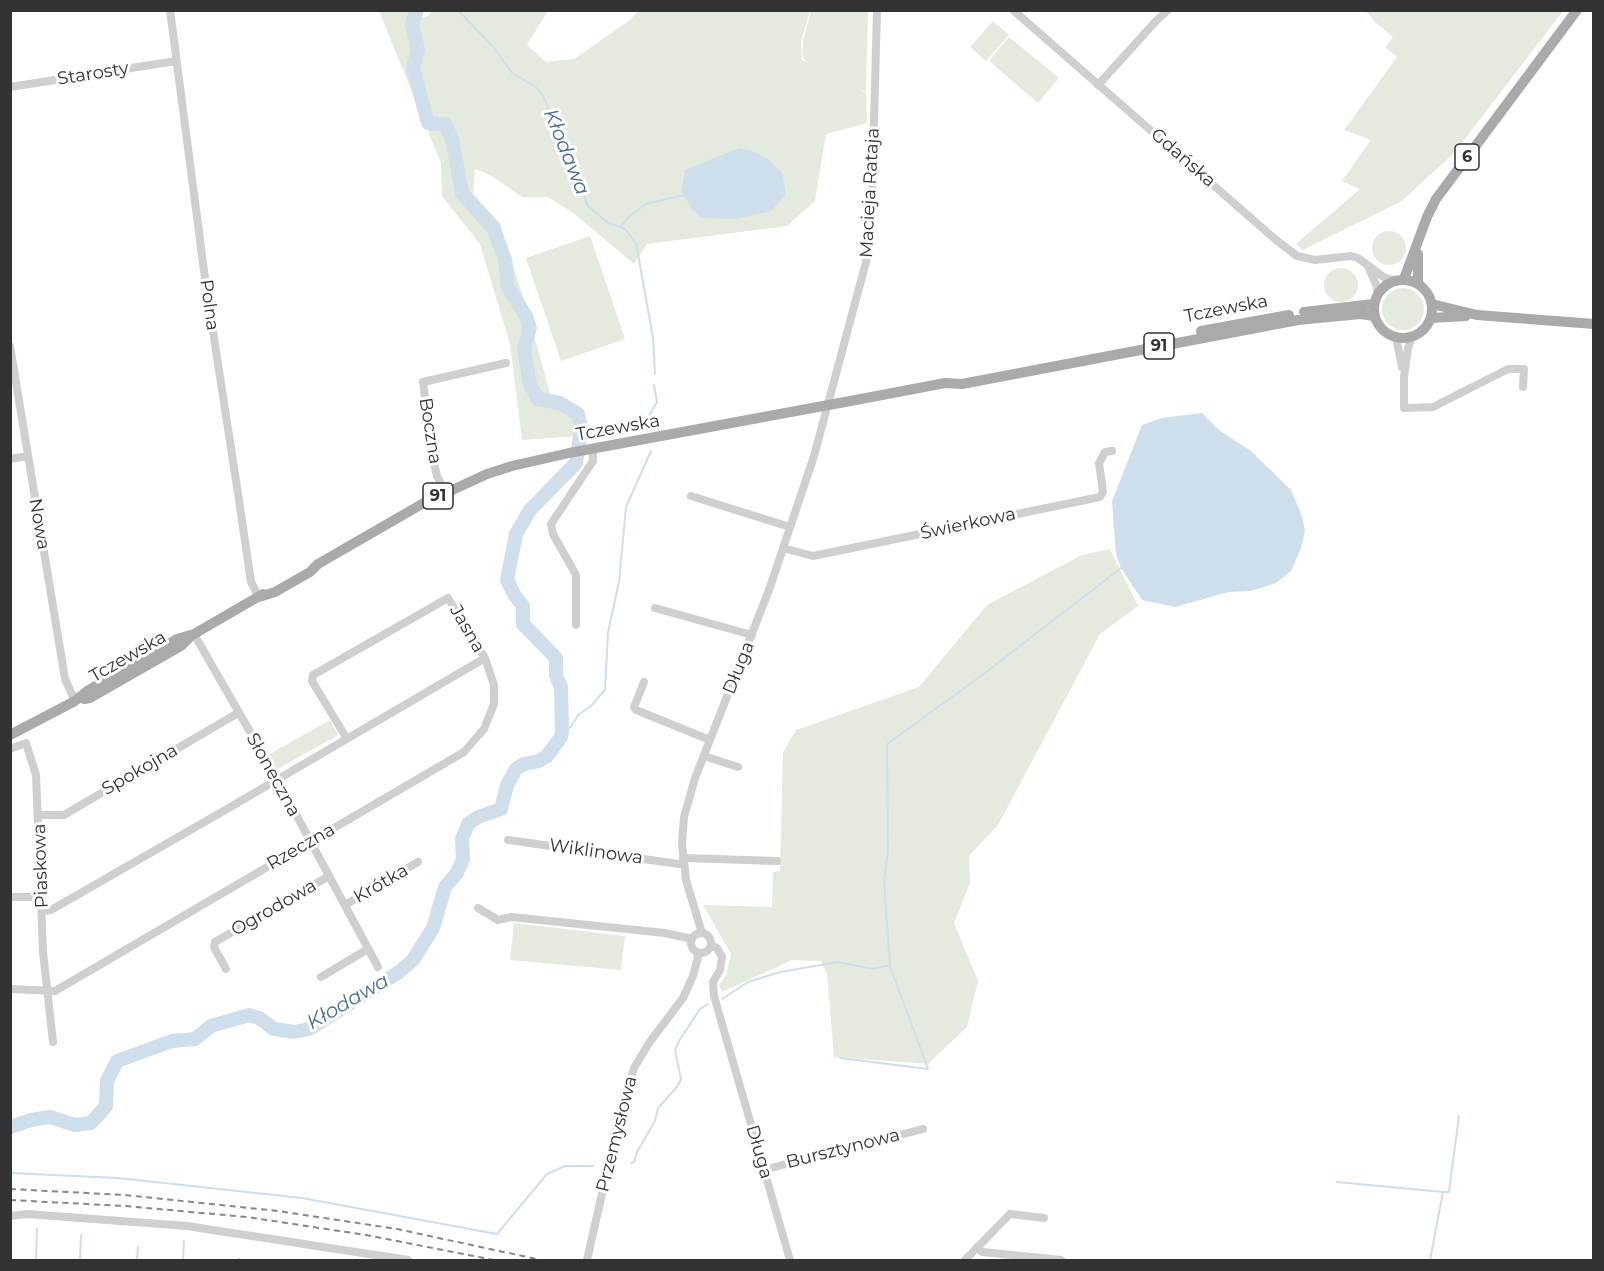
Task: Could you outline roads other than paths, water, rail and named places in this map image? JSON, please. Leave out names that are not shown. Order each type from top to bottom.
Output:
[{"type":"main road","name":"6","points":[[1375,299],[1384,285],[1399,280],[1436,199],[1577,10]]},
{"type":"main road","name":"6","points":[[1418,283],[1420,237]]},
{"type":"main road","points":[[1375,299],[1374,316],[1382,330],[1396,338],[1412,337],[1423,330],[1431,318],[1432,304],[1429,296],[1418,283],[1399,280]]},
{"type":"main road","name":"Tczewska","points":[[10,735],[75,701],[90,698],[181,646],[194,634],[306,567],[318,564],[446,492],[512,466],[569,453],[945,383],[962,376],[1375,299]]},
{"type":"main road","points":[[1432,304],[1477,315]]},
{"type":"main road","name":"Tczewska","points":[[945,383],[962,384],[1298,320],[1360,314],[1374,316]]},
{"type":"main road","points":[[1431,318],[1477,315],[1593,324]]},
{"type":"street","name":"Polna","points":[[170,10],[206,286],[251,582],[259,597]]},
{"type":"street","name":"Macieja Rataja","points":[[829,406],[870,241],[877,10]]},
{"type":"street","name":"Gdańska","points":[[1013,10],[1297,256],[1315,260],[1351,256],[1358,258],[1385,278],[1399,280]]},
{"type":"street","points":[[1098,85],[1168,10]]},
{"type":"street","name":"Starosty","points":[[10,87],[176,61]]},
{"type":"street","points":[[1368,266],[1377,286],[1375,299]]},
{"type":"street","points":[[1412,337],[1404,377],[1404,408],[1433,407],[1508,369],[1524,369],[1523,387]]},
{"type":"street","points":[[1396,338],[1404,377]]},
{"type":"street","name":"Nowa","points":[[10,345],[65,679],[75,701]]},
{"type":"street","name":"Boczna","points":[[446,492],[437,476],[434,463],[423,382],[506,363]]},
{"type":"street","name":"Długa","points":[[790,1260],[714,996],[713,982],[720,970],[722,957],[717,948],[711,945],[710,938],[702,933],[689,896],[683,861],[682,829],[686,807],[752,635],[829,406]]},
{"type":"street","points":[[576,625],[576,575],[553,534],[551,524],[593,461],[590,450]]},
{"type":"street","name":"Świerkowa","points":[[783,548],[813,556],[1100,497],[1103,492],[1099,463],[1105,452],[1112,451]]},
{"type":"street","points":[[10,459],[28,456]]},
{"type":"street","points":[[691,496],[790,526]]},
{"type":"street","name":"Jasna","points":[[42,911],[51,910],[347,739],[484,658],[448,598],[315,674],[312,681],[347,739]]},
{"type":"street","points":[[655,608],[752,635]]},
{"type":"street","name":"Słoneczna","points":[[194,634],[277,779],[378,967]]},
{"type":"street","name":"Rzeczna","points":[[46,990],[55,991],[457,757],[473,744],[484,729],[495,698],[492,677],[484,658]]},
{"type":"street","points":[[644,682],[634,707],[636,710],[710,740]]},
{"type":"street","name":"Spokojna","points":[[39,815],[64,815],[238,713]]},
{"type":"street","name":"Piaskowa","points":[[10,750],[26,743],[36,775],[46,990],[53,1042]]},
{"type":"street","points":[[704,756],[738,767]]},
{"type":"street","name":"Wiklinowa","points":[[508,840],[679,864],[683,861],[777,861]]},
{"type":"street","name":"Krótka","points":[[345,905],[418,862]]},
{"type":"street","name":"Ogrodowa","points":[[226,969],[214,947],[215,942],[329,876]]},
{"type":"street","points":[[10,897],[42,897]]},
{"type":"street","points":[[478,908],[498,920],[512,917],[665,933],[692,939]]},
{"type":"street","points":[[692,939],[698,933],[702,933]]},
{"type":"street","points":[[692,939],[693,948],[699,953],[707,951],[711,945]]},
{"type":"street","points":[[321,977],[369,949]]},
{"type":"street","name":"Przemysłowa","points":[[587,1260],[620,1114],[634,1068],[649,1043],[683,998],[693,976],[699,953]]},
{"type":"street","points":[[10,989],[46,990]]},
{"type":"street","name":"Bursztynowa","points":[[763,1170],[923,1129]]},
{"type":"street","points":[[10,1216],[27,1214],[187,1226],[408,1260]]},
{"type":"street","points":[[965,1260],[1010,1214],[1044,1218]]},
{"type":"street","points":[[977,1247],[982,1251],[1061,1260]]},
{"type":"water","points":[[739,148],[755,152],[770,160],[782,173],[786,194],[771,211],[736,219],[702,218],[693,210],[681,191],[685,170]]},
{"type":"water","points":[[1202,413],[1220,431],[1251,451],[1291,490],[1302,516],[1305,531],[1301,548],[1291,571],[1276,583],[1251,591],[1229,592],[1175,607],[1142,600],[1121,568],[1116,555],[1112,501],[1142,425],[1162,418]]},
{"type":"waterway","name":"Kłodawa","points":[[10,1127],[50,1117],[75,1125],[91,1123],[106,1106],[107,1081],[117,1061],[172,1041],[195,1039],[211,1026],[249,1015],[259,1018],[274,1029],[294,1032],[309,1029],[399,972],[413,960],[433,928],[445,887],[457,873],[463,859],[462,839],[468,824],[478,817],[501,809],[507,785],[516,769],[547,756],[561,737],[561,687],[556,676],[556,658],[523,624],[523,606],[507,580],[516,534],[530,510],[576,463],[581,429],[578,414],[560,403],[538,399],[530,385],[524,348],[530,328],[526,316],[508,288],[505,259],[493,228],[462,193],[452,139],[445,124],[428,123],[413,68],[418,50],[412,24],[417,10]]},
{"type":"waterway","name":"Kłodawa","points":[[458,10],[494,48],[512,73],[536,87],[543,96],[588,206],[608,223],[624,228],[636,243],[653,338],[655,374]]},
{"type":"waterway","points":[[620,227],[646,204],[684,195]]},
{"type":"waterway","name":"Kłodawa","points":[[649,427],[649,416],[657,402],[654,385]]},
{"type":"waterway","name":"Kłodawa","points":[[562,731],[571,727],[578,715],[591,706],[605,690],[608,632],[619,582],[626,507],[651,451]]},
{"type":"waterway","points":[[722,999],[748,982],[780,972],[838,962],[873,969],[890,965],[884,882],[888,850],[887,744],[981,676],[1121,568]]},
{"type":"waterway","points":[[840,1058],[928,1069],[890,966]]},
{"type":"waterway","points":[[631,1163],[634,1162],[637,1152],[655,1121],[658,1108],[677,1087],[681,1079],[675,1050],[679,1041],[700,1009],[708,1004]]},
{"type":"waterway","points":[[1430,1260],[1443,1192],[1449,1192],[1459,1116]]},
{"type":"waterway","points":[[10,1173],[118,1178],[302,1198],[497,1234],[547,1174],[565,1166],[593,1166]]},
{"type":"waterway","points":[[1337,1182],[1443,1192]]},
{"type":"waterway","points":[[36,1260],[37,1229]]},
{"type":"waterway","points":[[80,1260],[81,1235]]},
{"type":"waterway","points":[[183,1260],[184,1241]]},
{"type":"waterway","points":[[137,1260],[138,1247]]},
{"type":"railway","points":[[10,1189],[125,1195],[278,1211],[397,1229],[541,1260]]},
{"type":"railway","points":[[10,1200],[125,1206],[247,1217],[366,1235],[494,1260]]}]
